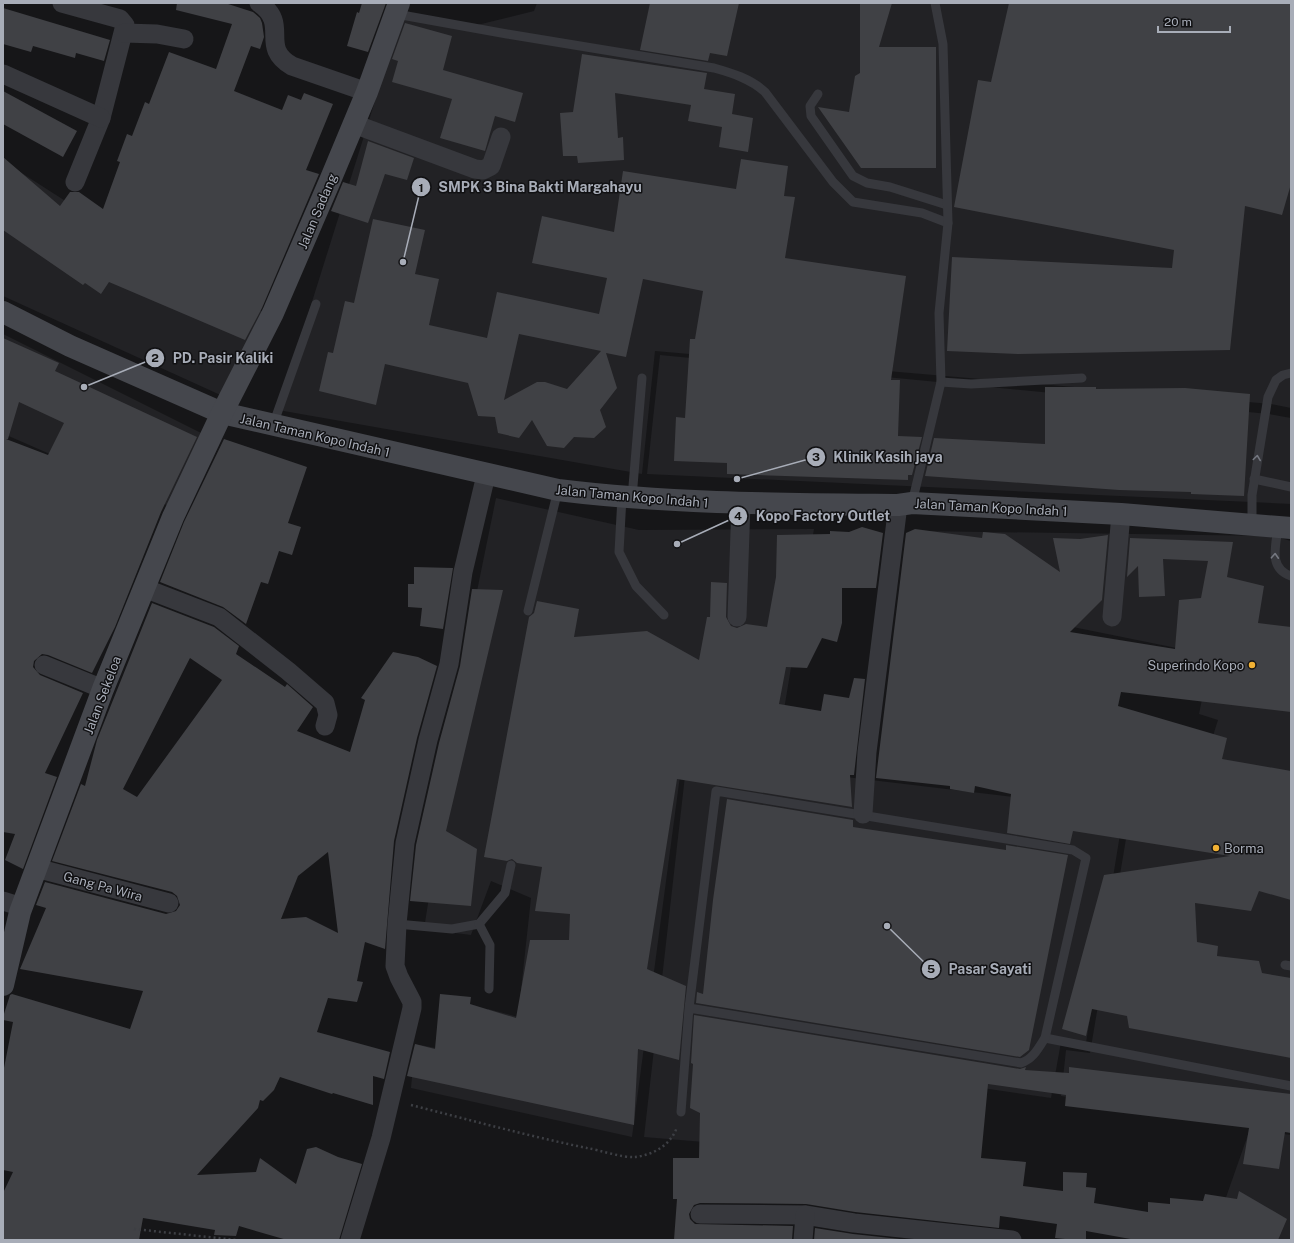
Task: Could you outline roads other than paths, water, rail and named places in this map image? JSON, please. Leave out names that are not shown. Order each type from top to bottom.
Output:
[{"type":"main road","name":"Jalan Sadang","points":[[222,413],[273,313],[354,124],[397,8]]},
{"type":"main road","name":"Jalan Taman Kopo Indah 1","points":[[3,312],[70,346],[222,413],[486,475],[558,490],[627,497],[741,504],[905,504],[1121,514],[1285,527]]},
{"type":"main road","name":"Jalan Sekeloa","points":[[4,973],[13,904],[36,868],[103,689],[173,517],[222,413]]},
{"type":"street","points":[[62,3],[120,19],[125,25],[101,118],[75,182]]},
{"type":"street","points":[[259,3],[268,9],[273,17],[276,51],[284,61],[292,66],[367,92]]},
{"type":"street","points":[[124,33],[151,34],[184,39]]},
{"type":"street","points":[[3,74],[101,118]]},
{"type":"street","points":[[354,124],[475,169],[483,170],[491,166],[501,137]]},
{"type":"street","points":[[350,1240],[381,1138],[389,1099],[412,1008],[412,1002],[395,966],[397,924],[405,843],[428,740],[449,664],[463,572],[486,475]]},
{"type":"street","points":[[737,617],[741,504]]},
{"type":"street","points":[[863,814],[867,752],[905,504]]},
{"type":"street","points":[[1112,617],[1121,514]]},
{"type":"street","points":[[144,588],[219,617],[288,671],[325,703],[328,714],[325,726]]},
{"type":"street","points":[[44,665],[103,689]]},
{"type":"street","name":"Gang Pa Wira","points":[[36,868],[169,903]]},
{"type":"street","points":[[700,1214],[805,1215],[854,1223],[1012,1240]]},
{"type":"street","points":[[803,1240],[805,1215]]},
{"type":"lane","points":[[905,504],[941,382],[939,313],[948,223],[943,44],[935,3]]},
{"type":"lane","points":[[397,8],[507,34],[714,68],[738,76],[757,84],[765,92],[833,182],[853,202],[922,213],[948,223]]},
{"type":"lane","points":[[818,94],[810,106],[811,116],[853,176],[867,183],[890,187],[947,205]]},
{"type":"lane","points":[[273,425],[316,304]]},
{"type":"lane","points":[[1252,525],[1254,479],[1268,397],[1276,380],[1283,375],[1291,374]]},
{"type":"lane","points":[[642,378],[619,552],[636,586],[664,615]]},
{"type":"lane","points":[[941,382],[971,384],[1082,378]]},
{"type":"lane","points":[[1254,479],[1291,487]]},
{"type":"lane","points":[[528,611],[558,490]]},
{"type":"lane","points":[[1285,527],[1274,561],[1281,572],[1291,576]]},
{"type":"lane","points":[[681,1112],[689,1008],[716,791],[863,814],[1072,850],[1086,858],[1046,1038],[1031,1059],[1021,1063],[689,1008]]},
{"type":"lane","points":[[397,924],[452,929],[478,924],[505,893],[511,865]]},
{"type":"lane","points":[[478,924],[490,945],[489,989]]},
{"type":"lane","points":[[1046,1038],[1291,1086]]},
{"type":"place","name":"SMPK 3 Bina Bakti Margahayu","points":[[403,262]]},
{"type":"place","name":"PD. Pasir Kaliki","points":[[84,387]]},
{"type":"place","name":"Klinik Kasih jaya","points":[[737,479]]},
{"type":"place","name":"Kopo Factory Outlet","points":[[677,544]]},
{"type":"place","name":"Superindo Kopo","points":[[1252,665]]},
{"type":"place","name":"Borma","points":[[1216,848]]},
{"type":"place","name":"Pasar Sayati","points":[[887,926]]}]
